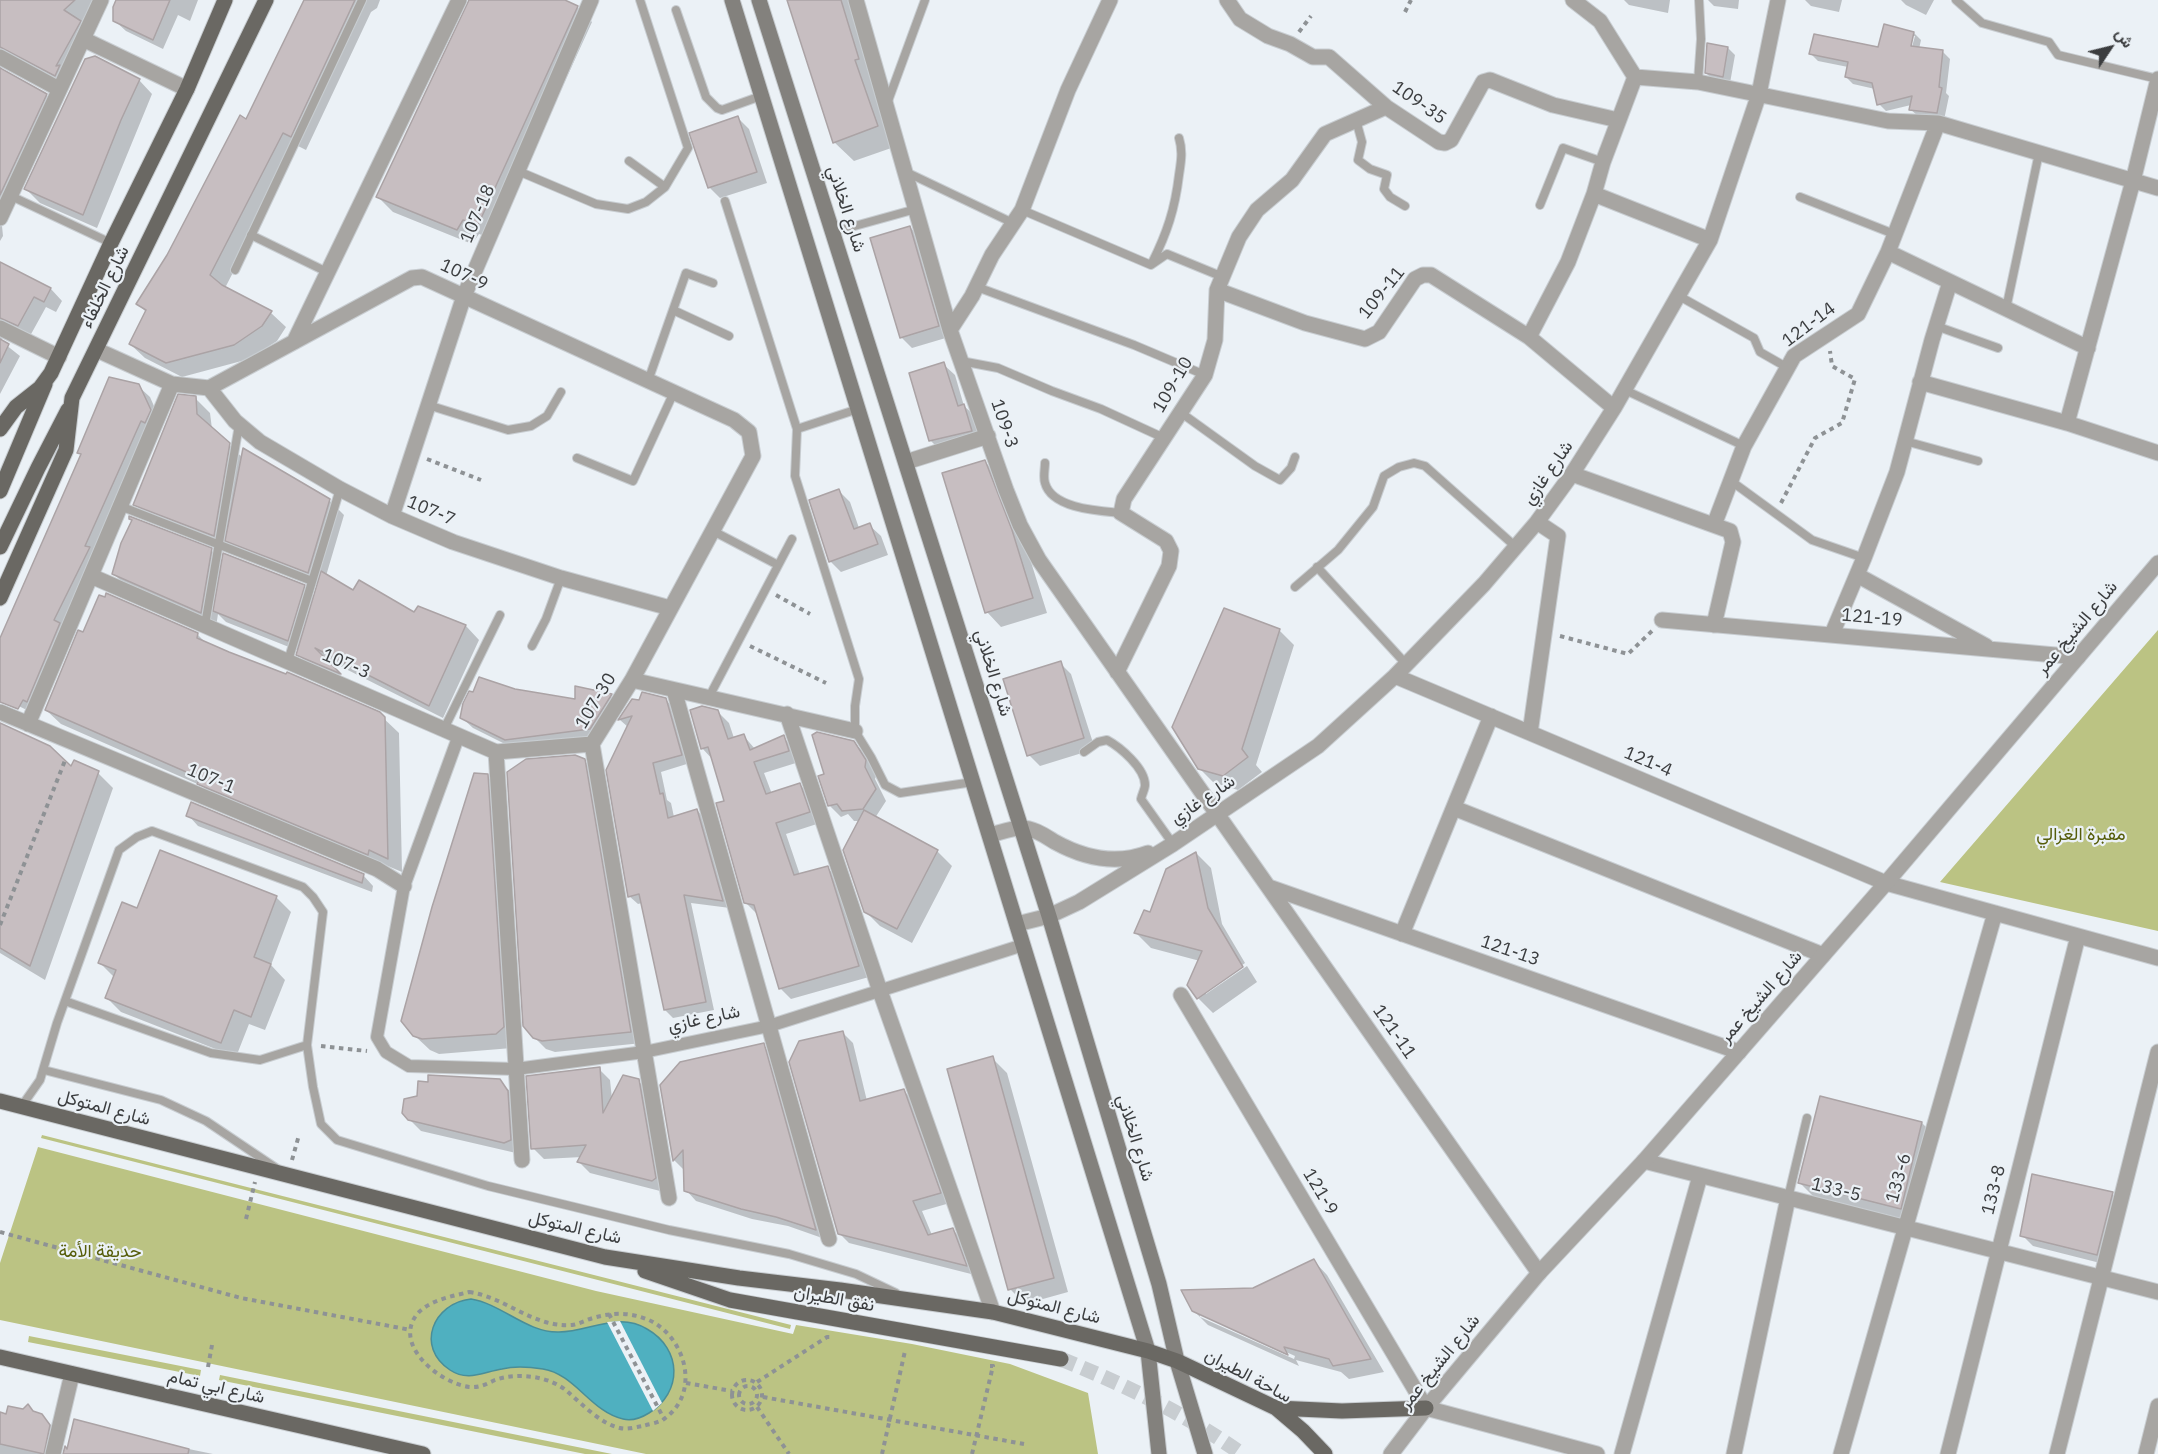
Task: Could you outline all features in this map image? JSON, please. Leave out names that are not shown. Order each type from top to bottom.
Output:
[{"type":"main road","name":"شارع الخلفاء","points":[[0,429],[16,407],[46,381],[59,357],[111,243],[188,89],[225,0]]},
{"type":"main road","name":"شارع الخلفاء","points":[[0,598],[66,450],[72,398],[266,0]]},
{"type":"main road","points":[[732,0],[1149,1351],[1159,1454]]},
{"type":"main road","name":"شارع الخلاني","points":[[759,0],[1049,916],[1159,1284],[1177,1361]]},
{"type":"main road","points":[[0,491],[46,381]]},
{"type":"main road","points":[[0,547],[70,407]]},
{"type":"main road","name":"شارع المتوكل","points":[[0,1101],[605,1257],[993,1312],[1149,1351]]},
{"type":"main road","name":"نفق الطيران","points":[[605,1257],[730,1300],[1061,1359]]},
{"type":"main road","name":"ساحة الطيران","points":[[1149,1351],[1177,1361],[1276,1408],[1325,1454]]},
{"type":"main road","name":"شارع ابي تمام","points":[[0,1357],[386,1450],[423,1454]]},
{"type":"main road","name":"ساحة الطيران","points":[[1177,1361],[1205,1454]]},
{"type":"main road","points":[[1276,1408],[1342,1411],[1426,1408]]},
{"type":"street","points":[[0,218],[6,193],[101,0]]},
{"type":"street","points":[[294,342],[459,0]]},
{"type":"street","name":"107-18","points":[[392,516],[464,297],[591,0]]},
{"type":"street","name":"109-3","points":[[856,0],[950,330],[1006,490],[1024,533],[1039,560],[1217,813]]},
{"type":"street","points":[[950,330],[977,287],[992,255],[1018,217],[1068,90],[1110,0]]},
{"type":"street","name":"109-35","points":[[1227,0],[1240,20],[1313,57],[1329,57],[1386,107],[1439,141],[1451,140],[1483,82],[1490,80],[1553,105],[1618,120]]},
{"type":"street","points":[[1573,0],[1600,21],[1635,77]]},
{"type":"street","name":"شارع غازي","points":[[1017,924],[1049,916],[1079,902],[1173,843],[1318,746],[1395,676],[1484,584],[1537,522],[1572,474],[1614,408],[1710,240],[1759,94],[1778,0]]},
{"type":"street","points":[[83,39],[188,89]]},
{"type":"street","points":[[0,57],[59,89]]},
{"type":"street","points":[[1635,77],[1698,82],[1888,121],[1938,123],[2158,188]]},
{"type":"street","points":[[1530,337],[1568,262],[1635,77]]},
{"type":"street","points":[[2067,423],[2133,181],[2158,79]]},
{"type":"street","name":"109-10","points":[[1121,513],[1124,499],[1205,375],[1215,340],[1220,284],[1239,237],[1257,210],[1292,180],[1325,134],[1386,107]]},
{"type":"street","name":"121-14","points":[[1714,525],[1744,446],[1794,356],[1858,314],[1888,252],[1938,123]]},
{"type":"street","points":[[1594,194],[1710,240]]},
{"type":"street","points":[[1888,252],[2088,348]]},
{"type":"street","name":"109-11","points":[[1220,284],[1305,323],[1365,339],[1379,332],[1415,279],[1431,274],[1530,337],[1614,408]]},
{"type":"street","name":"107-9","points":[[209,388],[412,278],[422,277],[734,420],[749,432]]},
{"type":"street","points":[[1832,634],[1897,472],[1920,382],[1950,282]]},
{"type":"street","points":[[0,328],[59,357]]},
{"type":"street","points":[[97,350],[172,384],[209,388]]},
{"type":"street","points":[[1920,382],[2067,423],[2158,453]]},
{"type":"street","points":[[28,724],[172,384]]},
{"type":"street","name":"107-7","points":[[209,388],[240,425],[260,442],[340,489],[392,516],[453,542],[561,578],[670,608]]},
{"type":"street","name":"107-30","points":[[669,1198],[592,744],[632,680],[753,456],[749,432]]},
{"type":"street","points":[[906,462],[988,436]]},
{"type":"street","points":[[1572,474],[1730,531],[1733,542],[1714,625]]},
{"type":"street","points":[[1118,672],[1169,566],[1171,551],[1166,541],[1121,513]]},
{"type":"street","points":[[1530,733],[1558,536],[1537,522]]},
{"type":"street","name":"شارع الشيخ عمر","points":[[1391,1454],[1426,1408],[1539,1273],[1644,1161],[1886,883],[2158,563]]},
{"type":"street","points":[[1857,575],[1990,649]]},
{"type":"street","name":"107-3","points":[[91,576],[495,752],[592,744]]},
{"type":"street","name":"121-19","points":[[1662,620],[2078,657]]},
{"type":"street","name":"121-4","points":[[1395,676],[1886,883],[2158,958]]},
{"type":"street","points":[[632,680],[855,731]]},
{"type":"street","points":[[674,690],[829,1239]]},
{"type":"street","name":"107-1","points":[[0,712],[377,869],[404,886]]},
{"type":"street","points":[[787,714],[879,991],[993,1312]]},
{"type":"street","points":[[1402,934],[1491,716]]},
{"type":"street","points":[[386,1052],[377,1037],[404,886],[459,735]]},
{"type":"street","points":[[495,752],[522,1160]]},
{"type":"street","points":[[1454,808],[1823,955]]},
{"type":"street","name":"121-11","points":[[1217,813],[1539,1273]]},
{"type":"street","points":[[990,835],[1021,828]]},
{"type":"street","name":"شارع غازي","points":[[1021,828],[1041,833],[1085,856],[1104,859],[1141,856],[1173,843]]},
{"type":"street","name":"121-13","points":[[1269,887],[1739,1052]]},
{"type":"street","name":"133-6","points":[[1840,1454],[1995,913]]},
{"type":"street","name":"133-8","points":[[1948,1454],[2078,936]]},
{"type":"street","name":"شارع غازي","points":[[386,1052],[408,1066],[516,1069],[644,1052],[769,1026],[1023,945]]},
{"type":"street","name":"121-9","points":[[1181,995],[1426,1408]]},
{"type":"street","points":[[2057,1454],[2158,1052]]},
{"type":"street","name":"133-5","points":[[1644,1161],[2158,1292]]},
{"type":"street","points":[[1623,1454],[1700,1176]]},
{"type":"street","points":[[1734,1454],[1788,1198]]},
{"type":"street","points":[[53,1454],[72,1374]]},
{"type":"street","points":[[2146,1454],[2158,1406]]},
{"type":"street","points":[[1426,1408],[1597,1454]]},
{"type":"lane","points":[[235,270],[362,0]]},
{"type":"lane","points":[[518,171],[596,204],[628,209],[646,202],[665,187],[688,148],[640,0]]},
{"type":"lane","points":[[886,105],[925,0]]},
{"type":"lane","points":[[1698,82],[1701,39],[1699,0]]},
{"type":"lane","points":[[1956,0],[1982,22],[2049,42],[2058,55],[2158,79]]},
{"type":"lane","points":[[675,10],[706,97],[713,104],[722,110],[761,96]]},
{"type":"lane","points":[[1356,120],[1362,142],[1358,160],[1370,169],[1387,175],[1384,189],[1390,197],[1405,206]]},
{"type":"lane","points":[[1151,265],[1167,233],[1176,202],[1182,148],[1179,138]]},
{"type":"lane","points":[[1540,206],[1563,148],[1603,162]]},
{"type":"lane","points":[[2006,309],[2039,153]]},
{"type":"lane","points":[[628,161],[665,187]]},
{"type":"lane","points":[[905,171],[1018,217],[1151,265]]},
{"type":"lane","points":[[6,193],[111,243]]},
{"type":"lane","points":[[1800,197],[1894,234]]},
{"type":"lane","points":[[725,201],[796,429],[795,476],[859,679],[855,706],[855,731],[885,785],[900,793],[973,782]]},
{"type":"lane","points":[[833,232],[916,209]]},
{"type":"lane","points":[[251,235],[327,272]]},
{"type":"lane","points":[[1151,265],[1167,254],[1220,284]]},
{"type":"lane","points":[[648,381],[686,273],[713,283]]},
{"type":"lane","points":[[977,287],[1134,345],[1205,375]]},
{"type":"lane","points":[[1679,296],[1754,338],[1760,352],[1788,368]]},
{"type":"lane","points":[[673,310],[729,336]]},
{"type":"lane","points":[[1936,326],[1998,348]]},
{"type":"lane","points":[[961,361],[998,368],[1101,409],[1164,438]]},
{"type":"lane","points":[[1625,390],[1744,446]]},
{"type":"lane","points":[[428,405],[508,430],[531,426],[548,416],[561,392]]},
{"type":"lane","points":[[577,458],[633,481],[674,392]]},
{"type":"lane","points":[[796,429],[858,409]]},
{"type":"lane","points":[[1180,412],[1255,466],[1280,480],[1291,468],[1295,457]]},
{"type":"lane","points":[[205,625],[240,425]]},
{"type":"lane","points":[[1905,441],[1978,461]]},
{"type":"lane","points":[[1045,463],[1044,483],[1054,496],[1078,508],[1121,513]]},
{"type":"lane","points":[[1295,587],[1338,550],[1373,507],[1384,476],[1399,467],[1414,463],[1425,466],[1516,547]]},
{"type":"lane","points":[[1730,480],[1812,540],[1864,558]]},
{"type":"lane","points":[[288,661],[340,489]]},
{"type":"lane","points":[[120,506],[312,581]]},
{"type":"lane","points":[[712,531],[778,565]]},
{"type":"lane","points":[[710,697],[792,539]]},
{"type":"lane","points":[[1317,567],[1406,664]]},
{"type":"lane","points":[[532,646],[546,619],[561,578]]},
{"type":"lane","points":[[444,729],[500,615]]},
{"type":"lane","points":[[1084,752],[1098,742],[1107,740],[1132,760],[1144,778],[1146,788],[1141,799],[1173,843]]},
{"type":"lane","points":[[21,1107],[32,1094],[44,1070],[119,850],[137,837],[152,831],[303,887],[323,912],[307,1045],[321,1124],[337,1140],[488,1186],[669,1230],[789,1254],[856,1274],[915,1302]]},
{"type":"lane","points":[[66,1001],[211,1053],[260,1060],[307,1045]]},
{"type":"lane","points":[[44,1070],[161,1100],[206,1121],[288,1176]]},
{"type":"lane","points":[[1788,1198],[1807,1118]]},
{"type":"path","points":[[1405,12],[1411,0]]},
{"type":"path","points":[[1775,514],[1815,438],[1842,423],[1855,379],[1832,366],[1828,332]]},
{"type":"path","points":[[413,454],[481,480]]},
{"type":"path","points":[[765,589],[810,614]]},
{"type":"path","points":[[1545,632],[1628,654],[1662,620]]},
{"type":"path","points":[[739,640],[826,683]]},
{"type":"path","points":[[0,925],[72,742]]},
{"type":"path","points":[[307,1045],[386,1052]]},
{"type":"path","points":[[288,1176],[299,1135]]},
{"type":"path","points":[[246,1219],[251,1197]]},
{"type":"path","points":[[0,1232],[241,1298],[411,1330]]},
{"type":"path","points":[[469,1292],[493,1297],[532,1318],[551,1323],[572,1325],[617,1312],[650,1321],[663,1329],[676,1344],[683,1359],[686,1383],[675,1408],[664,1419],[633,1428],[620,1428],[588,1411],[563,1387],[548,1380],[530,1377],[497,1380],[472,1387],[457,1384],[433,1371],[416,1353],[411,1330],[414,1318],[421,1310],[446,1298],[469,1292]]},
{"type":"path","points":[[609,1314],[664,1419]]},
{"type":"path","points":[[757,1382],[827,1337],[838,1339]]},
{"type":"path","points":[[208,1367],[212,1345]]},
{"type":"path","points":[[882,1454],[905,1351],[916,1353]]},
{"type":"path","points":[[972,1454],[993,1366],[982,1364]]},
{"type":"path","points":[[750,1379],[757,1382],[762,1389],[763,1397],[757,1407],[743,1410],[736,1406],[732,1399],[735,1385],[742,1380],[750,1379]]},
{"type":"path","points":[[686,1383],[732,1391]]},
{"type":"path","points":[[749,1386],[756,1392],[756,1399],[749,1404],[745,1404],[739,1398],[739,1393],[744,1387],[749,1386]]},
{"type":"path","points":[[763,1397],[1024,1443]]},
{"type":"path","points":[[757,1407],[789,1454]]},
{"type":"green space","name":"مقبرة الغزالي","points":[[2158,630],[2158,931],[1940,882]]},
{"type":"green space","points":[[42,1135],[791,1325],[790,1329],[41,1138]]},
{"type":"green space","name":"حديقة الأمة","points":[[38,1147],[596,1291],[793,1334],[796,1325],[912,1344],[1010,1364],[1088,1393],[1098,1454],[646,1454],[0,1320],[0,1263]]},
{"type":"green space","points":[[29,1336],[201,1370],[200,1376],[28,1342]]},
{"type":"green space","points":[[220,1375],[612,1454],[585,1454],[219,1380]]},
{"type":"water","points":[[471,1299],[493,1306],[525,1323],[547,1331],[570,1331],[614,1322],[636,1324],[647,1329],[659,1337],[672,1359],[673,1382],[668,1394],[649,1413],[636,1419],[626,1420],[602,1409],[564,1378],[543,1369],[517,1367],[469,1376],[457,1374],[439,1361],[433,1350],[431,1338],[433,1327],[438,1317],[447,1309],[458,1302]]},
{"type":"pier","points":[[620,1321],[662,1403],[653,1411],[607,1322]]},
{"type":"building","points":[[0,0],[75,0],[64,10],[81,21],[56,66],[60,65],[55,76],[0,47]]},
{"type":"building","points":[[116,0],[170,0],[153,40],[113,21],[113,7]]},
{"type":"building","points":[[304,0],[355,0],[291,137],[283,133],[210,275],[222,285],[272,311],[262,326],[234,345],[166,363],[129,344],[146,310],[136,304],[167,255],[240,115],[246,119]]},
{"type":"building","points":[[469,0],[565,0],[578,6],[478,225],[463,220],[457,230],[376,197]]},
{"type":"building","points":[[787,0],[841,0],[859,59],[855,60],[878,126],[833,143]]},
{"type":"building","points":[[1884,24],[1914,32],[1911,46],[1943,50],[1939,87],[1942,88],[1937,113],[1909,110],[1912,96],[1877,105],[1872,83],[1845,77],[1848,62],[1809,54],[1814,34],[1878,47]]},
{"type":"building","points":[[1707,43],[1728,47],[1723,77],[1705,73]]},
{"type":"building","points":[[95,56],[140,79],[83,215],[24,189],[85,59]]},
{"type":"building","points":[[0,68],[47,94],[0,195]]},
{"type":"building","points":[[738,116],[757,172],[708,188],[689,133]]},
{"type":"building","points":[[910,226],[939,326],[900,338],[870,238]]},
{"type":"building","points":[[0,262],[51,288],[44,302],[34,297],[18,326],[0,318]]},
{"type":"building","points":[[0,339],[9,344],[0,363]]},
{"type":"building","points":[[944,362],[958,406],[964,404],[972,431],[929,441],[909,373]]},
{"type":"building","points":[[109,377],[139,384],[151,410],[145,423],[141,421],[85,546],[90,547],[54,620],[60,623],[27,702],[23,700],[18,709],[0,702],[0,638],[81,454],[77,453]]},
{"type":"building","points":[[178,394],[196,396],[197,414],[230,443],[214,536],[133,505]]},
{"type":"building","points":[[243,448],[330,499],[308,573],[225,541]]},
{"type":"building","points":[[985,460],[1012,530],[1033,598],[985,613],[942,473]]},
{"type":"building","points":[[839,489],[854,529],[870,523],[878,544],[829,562],[809,500]]},
{"type":"building","points":[[129,516],[212,548],[201,613],[112,574],[121,543],[132,520]]},
{"type":"building","points":[[223,553],[305,585],[288,641],[213,611]]},
{"type":"building","points":[[321,571],[353,590],[359,580],[414,612],[418,606],[466,625],[429,706],[315,648],[341,674],[296,655]]},
{"type":"building","points":[[106,593],[198,633],[197,638],[229,652],[286,674],[287,672],[380,712],[385,717],[388,859],[369,850],[368,855],[197,784],[200,778],[45,710],[78,630],[83,632],[99,595],[105,597]]},
{"type":"building","points":[[1224,608],[1280,629],[1242,749],[1248,757],[1223,776],[1198,769],[1172,727]]},
{"type":"building","points":[[1061,661],[1084,738],[1027,756],[1003,679]]},
{"type":"building","points":[[479,677],[515,689],[575,699],[575,686],[612,694],[590,729],[505,740],[460,718],[463,703],[469,691],[473,692]]},
{"type":"building","points":[[642,692],[666,698],[682,755],[653,763],[668,818],[697,809],[723,901],[684,895],[706,1002],[664,1010],[639,894],[628,897],[606,770],[632,716],[618,720],[632,699],[639,700]]},
{"type":"building","points":[[702,706],[718,710],[728,739],[744,734],[750,750],[784,735],[789,751],[754,762],[766,794],[800,783],[810,812],[776,823],[794,875],[828,866],[859,966],[779,989],[754,905],[744,903],[716,803],[724,801],[708,747],[701,749],[690,710]]},
{"type":"building","points":[[0,723],[50,746],[71,766],[74,760],[99,771],[30,966],[0,948]]},
{"type":"building","points":[[817,732],[854,741],[866,760],[865,767],[876,789],[863,809],[842,811],[837,804],[828,806],[818,776],[824,774],[812,735]]},
{"type":"building","points":[[575,755],[585,759],[631,1032],[542,1041],[533,1038],[523,1026],[507,772],[526,759]]},
{"type":"building","points":[[474,773],[488,774],[504,1027],[496,1034],[422,1039],[413,1036],[401,1021],[432,907]]},
{"type":"building","points":[[191,802],[364,874],[362,883],[186,816]]},
{"type":"building","points":[[864,810],[938,850],[897,929],[864,912],[843,850]]},
{"type":"building","points":[[160,850],[277,896],[254,957],[271,964],[251,1017],[234,1010],[221,1043],[105,998],[116,970],[98,963],[122,902],[137,908]]},
{"type":"building","points":[[1196,852],[1208,908],[1243,967],[1197,999],[1187,985],[1202,951],[1134,933],[1144,910],[1150,912],[1166,869]]},
{"type":"building","points":[[843,1031],[860,1101],[904,1089],[941,1193],[913,1201],[928,1235],[953,1228],[967,1266],[838,1234],[789,1062],[799,1041]]},
{"type":"building","points":[[764,1043],[816,1230],[684,1191],[683,1150],[673,1161],[660,1085],[680,1062]]},
{"type":"building","points":[[993,1056],[1054,1278],[1008,1290],[947,1069]]},
{"type":"building","points":[[600,1067],[603,1113],[623,1075],[639,1079],[656,1178],[652,1181],[577,1162],[586,1145],[531,1149],[526,1076]]},
{"type":"building","points":[[428,1075],[500,1079],[508,1091],[511,1140],[504,1143],[408,1120],[402,1113],[404,1099],[417,1096],[418,1081],[428,1082]]},
{"type":"building","points":[[1820,1096],[1922,1122],[1901,1209],[1798,1183]]},
{"type":"building","points":[[2032,1174],[2113,1192],[2097,1255],[2020,1236]]},
{"type":"building","points":[[1314,1259],[1371,1359],[1333,1366],[1329,1359],[1284,1347],[1288,1355],[1192,1311],[1181,1290],[1253,1288]]},
{"type":"building","points":[[28,1404],[33,1411],[42,1414],[50,1425],[44,1454],[0,1444],[0,1412],[6,1414],[8,1406],[23,1409]]},
{"type":"building","points":[[74,1419],[189,1449],[188,1454],[63,1454],[65,1446],[67,1449]]},
{"type":"tunnel","points":[[1061,1359],[1154,1401],[1199,1426],[1242,1454]]}]
